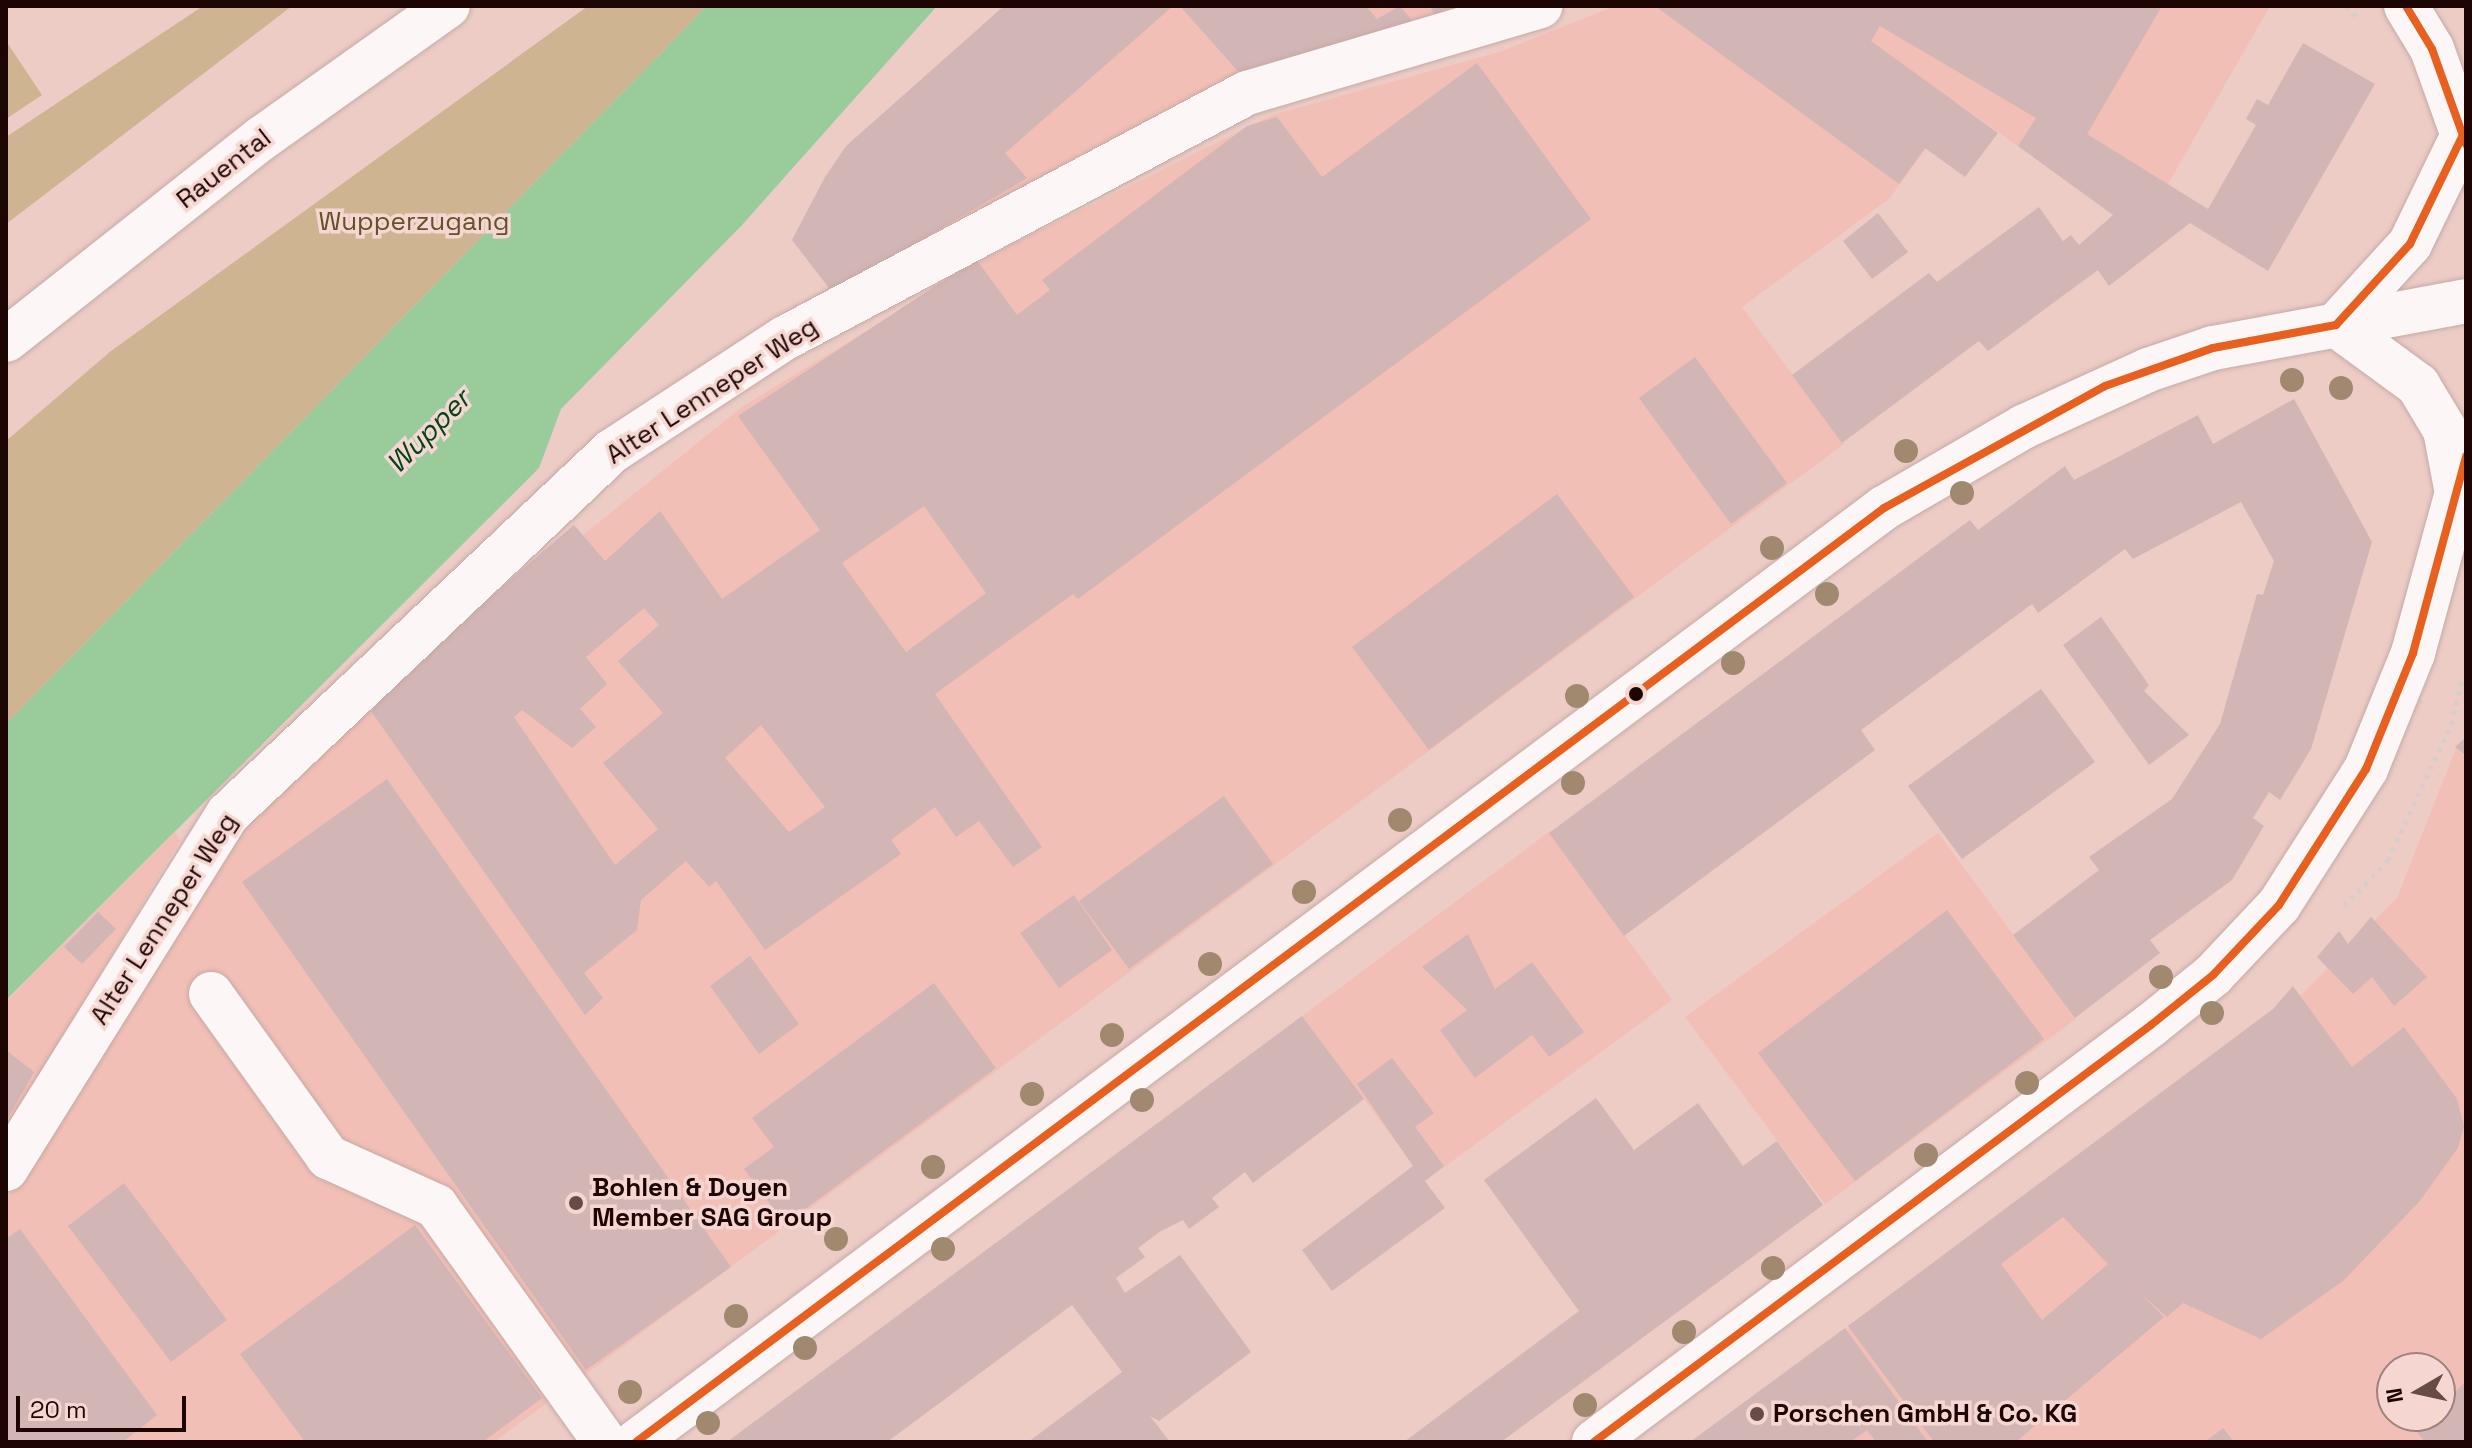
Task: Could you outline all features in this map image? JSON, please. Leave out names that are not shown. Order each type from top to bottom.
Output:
[{"type":"main road","name":"Rauental","points":[[6,340],[262,138],[448,6]]},
{"type":"main road","name":"Alter Lenneper Weg","points":[[6,1169],[228,814],[612,451],[785,338],[1247,93],[1540,6]]},
{"type":"main road","points":[[2336,325],[2410,244],[2465,137],[2432,49],[2406,6]]},
{"type":"main road","points":[[636,1442],[1884,508],[2105,386],[2213,348],[2466,301]]},
{"type":"main road","points":[[2336,325],[2418,385],[2445,430],[2462,493]]},
{"type":"main road","points":[[1594,1442],[2151,1025],[2213,975],[2279,905],[2366,769],[2413,653],[2462,493],[2466,456]]},
{"type":"main road","points":[[211,994],[328,1157],[436,1206],[605,1442]]},
{"type":"path","points":[[2346,6],[2364,24]]},
{"type":"shaded area","points":[[1004,6],[1472,6],[1182,106],[832,291],[847,146]]},
{"type":"shaded area","points":[[1615,6],[2270,6],[2140,233],[1959,104],[1889,199],[1742,307],[1844,444],[494,1442],[6,1442],[7,1199],[229,835],[367,709],[742,407],[989,256],[1272,115],[1499,52]]},
{"type":"shaded area","points":[[2456,748],[2466,758],[2466,1442],[1693,1442],[2300,996],[2397,898]]},
{"type":"shaded area","points":[[175,832],[180,840],[6,1134],[6,1001]]},
{"type":"shaded area","points":[[1549,832],[1672,1000],[1425,1181],[1302,1016]]},
{"type":"shaded area","points":[[1938,833],[2076,1019],[1825,1204],[1685,1017]]},
{"type":"green space","points":[[203,6],[292,6],[6,224],[6,137]]},
{"type":"green space","name":"Wupperzugang","points":[[588,6],[707,6],[6,724],[6,441],[111,351]]},
{"type":"green space","points":[[6,41],[42,95],[6,119]]},
{"type":"water","name":"Wupper","points":[[707,6],[937,6],[742,225],[561,409],[539,468],[6,1000],[6,724]]},
{"type":"building","points":[[1004,6],[1173,6],[1005,153],[1027,178],[832,292],[792,240],[825,177],[846,146]]},
{"type":"building","points":[[1180,6],[1366,6],[1377,19],[1400,6],[1413,22],[1244,78]]},
{"type":"building","points":[[1431,6],[1454,6],[1434,15]]},
{"type":"building","points":[[1655,6],[2162,6],[2087,134],[2208,209],[2256,125],[2246,119],[2257,99],[2268,105],[2303,43],[2375,84],[2268,271],[2190,223],[2109,286],[2098,270],[1988,351],[1979,341],[1842,443],[1792,375],[1929,273],[1937,282],[2039,207],[2063,241],[2071,235],[2079,245],[2113,215],[2018,146],[2036,118],[1880,26],[1871,41],[1998,133],[1965,177],[1925,148],[1899,184]]},
{"type":"building","points":[[1477,63],[1591,219],[1078,599],[1073,594],[935,694],[1042,847],[1013,867],[979,821],[956,837],[935,807],[891,840],[901,854],[765,950],[716,881],[709,887],[686,861],[641,900],[637,930],[584,973],[603,998],[585,1015],[366,704],[574,525],[605,561],[660,511],[722,599],[820,530],[738,416],[976,259],[1017,315],[1050,290],[1042,280],[1247,126],[1277,117],[1322,177]],"holes":[[[924,506],[986,593],[906,652],[842,563]],[[644,608],[659,625],[618,661],[663,713],[603,763],[658,829],[615,865],[514,717],[522,710],[572,748],[596,727],[580,709],[607,684],[586,657]],[[761,725],[825,807],[789,832],[725,758]]]},
{"type":"building","points":[[1878,213],[1908,252],[1872,279],[1843,241]]},
{"type":"building","points":[[1695,357],[1787,483],[1731,524],[1639,398]]},
{"type":"building","points":[[2294,399],[2372,542],[2311,749],[2280,800],[2269,792],[2253,818],[2264,826],[2232,880],[2150,940],[2160,953],[2075,1018],[2013,935],[2099,870],[2089,857],[2172,799],[2220,724],[2257,594],[2263,595],[2274,561],[2241,502],[2133,559],[2125,549],[2038,613],[2032,604],[1861,730],[1875,750],[1624,936],[1549,833],[1970,520],[1978,530],[2065,466],[2074,480],[2198,415],[2213,444]]},
{"type":"building","points":[[1557,494],[1634,597],[1429,750],[1352,647]]},
{"type":"building","points":[[2101,617],[2149,685],[2144,691],[2189,735],[2149,765],[2063,645]]},
{"type":"building","points":[[2041,689],[2095,762],[1962,859],[1908,786]]},
{"type":"building","points":[[2466,737],[2466,756],[2455,747]]},
{"type":"building","points":[[387,779],[731,1267],[586,1370],[242,882]]},
{"type":"building","points":[[1224,796],[1273,864],[1129,969],[1079,901]]},
{"type":"building","points":[[1074,895],[1112,950],[1059,988],[1020,933]]},
{"type":"building","points":[[1947,910],[2044,1039],[1855,1181],[1758,1053]]},
{"type":"building","points":[[98,912],[116,929],[82,964],[64,947]]},
{"type":"building","points":[[2371,917],[2427,977],[2394,1006],[2372,977],[2353,994],[2317,957],[2339,931],[2348,944]]},
{"type":"building","points":[[1468,934],[1495,989],[1532,962],[1584,1032],[1549,1057],[1532,1035],[1475,1078],[1440,1030],[1467,1010],[1422,967]]},
{"type":"building","points":[[750,956],[799,1024],[759,1054],[710,986]]},
{"type":"building","points":[[934,983],[996,1068],[785,1224],[744,1169],[774,1147],[752,1118]]},
{"type":"building","points":[[2293,986],[2352,1067],[2404,1027],[2457,1099],[2464,1126],[2458,1148],[2419,1202],[2343,1281],[2261,1339],[2183,1303],[2167,1317],[2139,1292],[2164,1317],[2016,1442],[1934,1442],[1848,1326],[2273,1009]],"holes":[[[2063,1217],[2108,1264],[2042,1320],[2001,1264]]]},
{"type":"building","points":[[1302,1016],[1364,1099],[1253,1183],[1245,1172],[1212,1198],[1219,1207],[1189,1229],[1183,1220],[1161,1231],[1138,1248],[1145,1257],[1116,1278],[1125,1293],[1180,1255],[1251,1352],[1159,1421],[1150,1416],[1170,1442],[1028,1442],[1122,1372],[1072,1305],[887,1442],[727,1442]]},
{"type":"building","points":[[6,1050],[34,1072],[6,1121]]},
{"type":"building","points":[[1392,1058],[1434,1113],[1415,1127],[1444,1166],[1425,1181],[1445,1208],[1332,1291],[1302,1250],[1413,1166],[1357,1084]]},
{"type":"building","points":[[1596,1098],[1634,1150],[1698,1103],[1743,1166],[1777,1141],[1823,1205],[1501,1442],[1404,1442],[1579,1311],[1484,1180]]},
{"type":"building","points":[[124,1183],[227,1320],[171,1362],[68,1226]]},
{"type":"building","points":[[415,1225],[542,1398],[483,1442],[305,1442],[240,1354]]},
{"type":"building","points":[[20,1229],[157,1415],[123,1442],[6,1442],[6,1239]]},
{"type":"building","points":[[1845,1328],[1928,1442],[1876,1442],[1867,1430],[1850,1442],[1690,1442]]},
{"type":"building","points":[[2466,1382],[2466,1442],[2425,1442],[2417,1432],[2456,1432],[2456,1390]]},
{"type":"building","points":[[2223,1428],[2234,1442],[2205,1442]]},
{"type":"transit line","points":[[2406,6],[2432,49],[2466,144]]},
{"type":"transit line","points":[[636,1442],[1884,508],[2105,386],[2213,348],[2336,325],[2410,244],[2464,133]]},
{"type":"transit line","points":[[1594,1442],[2151,1025],[2213,975],[2279,905],[2366,769],[2413,653],[2466,456]]},
{"type":"place","name":"Bohlen & Doyen Member SAG Group","points":[[576,1203]]},
{"type":"place","name":"Porschen GmbH & Co. KG","points":[[1757,1414]]}]
